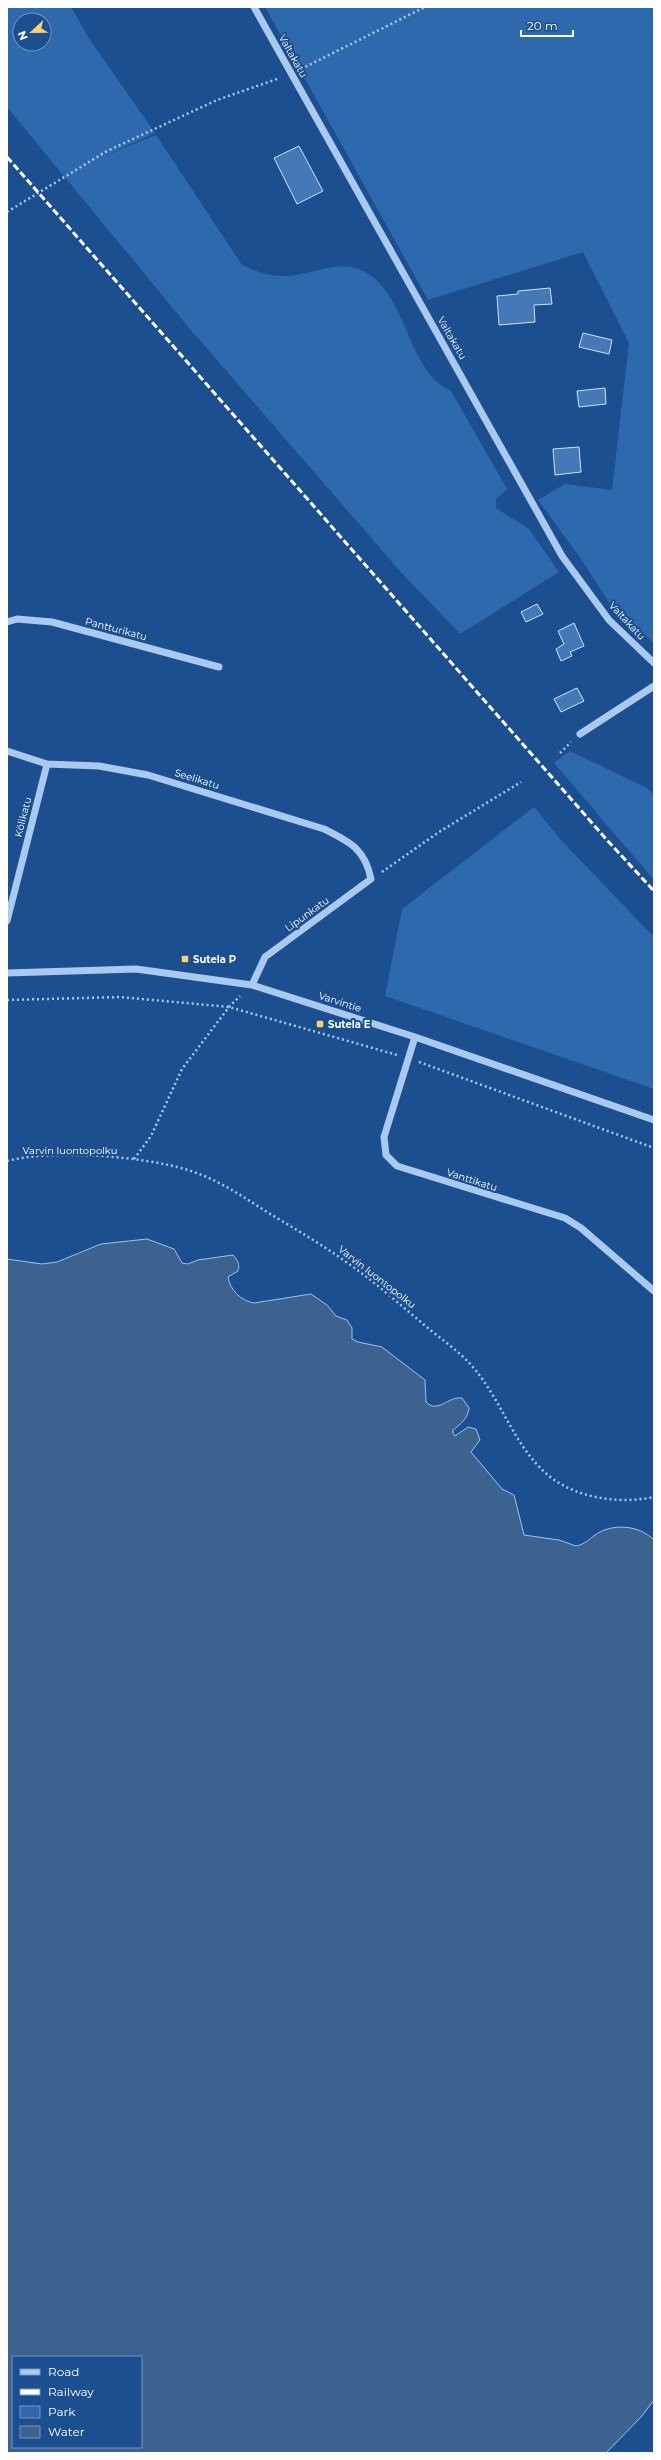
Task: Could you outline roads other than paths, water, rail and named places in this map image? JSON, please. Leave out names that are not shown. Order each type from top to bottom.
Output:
[{"type":"street","name":"Valtakatu","points":[[254,7],[506,453],[562,556],[609,620],[654,663]]},
{"type":"street","name":"Pantturikatu","points":[[7,622],[17,619],[52,622],[219,667]]},
{"type":"street","points":[[580,734],[654,686]]},
{"type":"street","name":"Seelikatu","points":[[7,751],[47,764],[99,766],[148,774],[324,829],[350,842],[368,862],[371,879]]},
{"type":"street","name":"Kölikatu","points":[[7,921],[47,764]]},
{"type":"street","name":"Lipunkatu","points":[[252,985],[265,957],[371,879]]},
{"type":"street","name":"Varvintie","points":[[7,973],[136,969],[174,973],[252,985],[415,1037],[654,1120]]},
{"type":"street","name":"Vanttikatu","points":[[415,1037],[410,1059],[384,1137],[386,1155],[391,1162],[397,1166],[497,1199],[565,1218],[581,1228],[654,1291]]},
{"type":"water","points":[[147,1239],[174,1249],[182,1263],[188,1264],[198,1260],[233,1255],[238,1263],[239,1269],[228,1277],[229,1282],[237,1294],[245,1300],[254,1303],[311,1294],[327,1305],[336,1316],[347,1320],[352,1328],[352,1339],[358,1342],[382,1347],[425,1380],[426,1402],[430,1405],[435,1406],[452,1399],[462,1398],[469,1408],[468,1412],[464,1420],[453,1430],[453,1433],[455,1436],[468,1427],[476,1429],[480,1440],[471,1452],[502,1489],[514,1495],[524,1535],[559,1540],[576,1546],[598,1533],[620,1527],[635,1529],[648,1535],[654,1540],[654,2400],[641,2417],[606,2453],[7,2453],[7,1259],[42,1264],[57,1262],[101,1244]]},
{"type":"railway","points":[[7,157],[607,840],[654,891]]},
{"type":"place","name":"Sutela P","points":[[185,959]]},
{"type":"place","name":"Sutela E","points":[[320,1024]]}]
